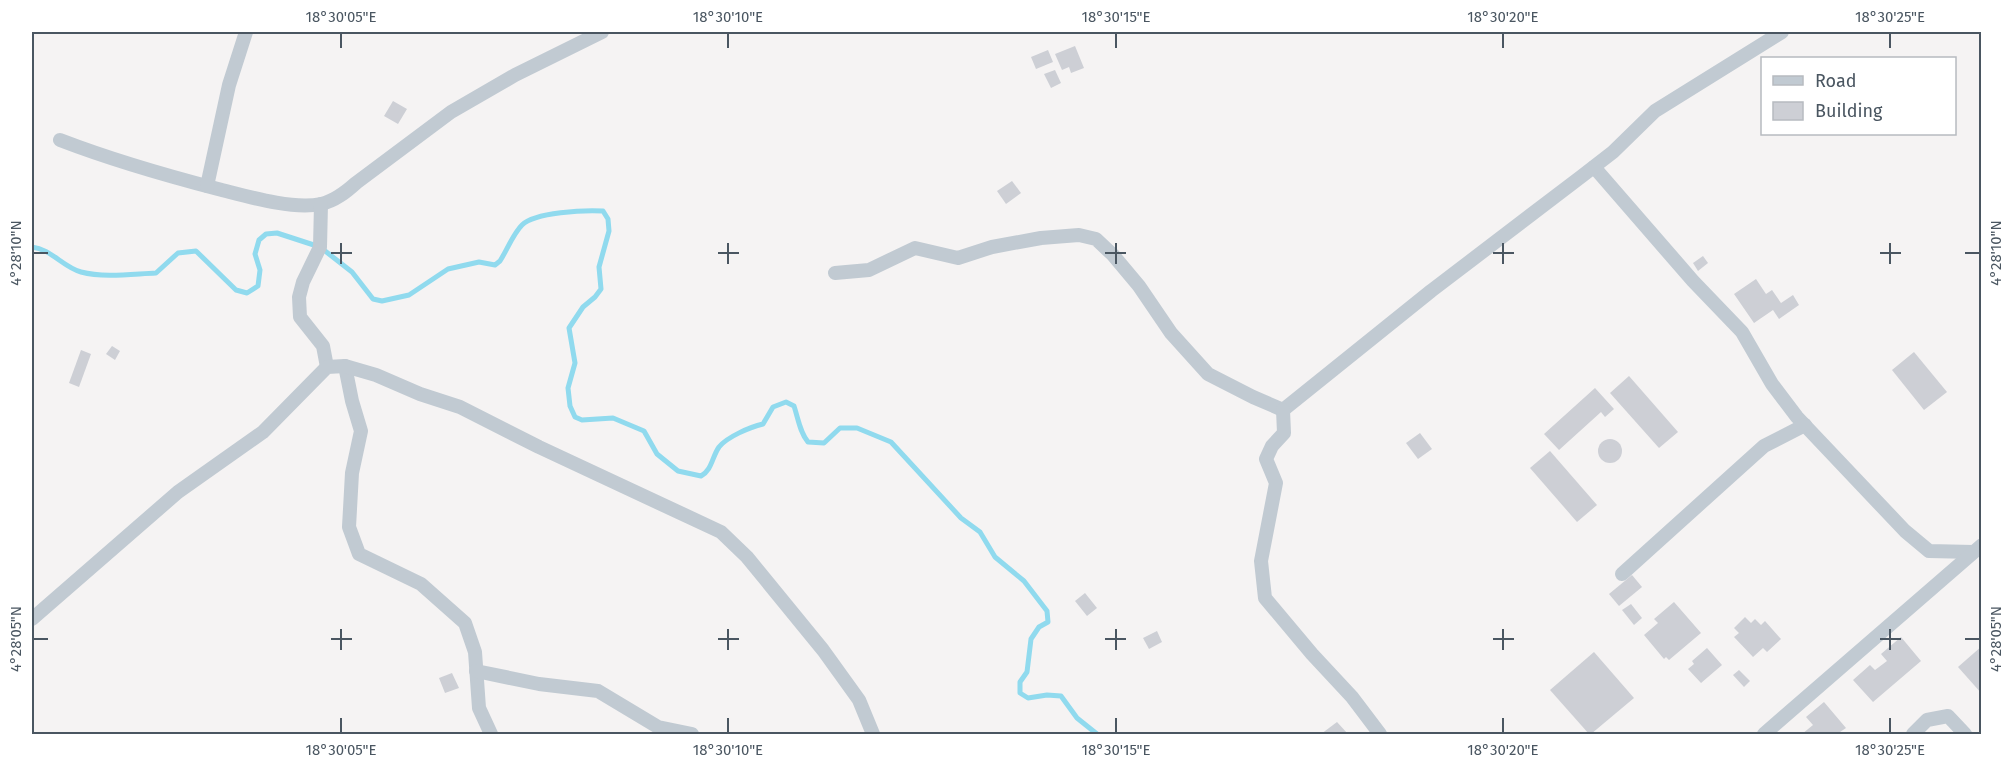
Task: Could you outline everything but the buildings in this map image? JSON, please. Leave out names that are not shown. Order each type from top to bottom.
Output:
[{"type":"street","points":[[207,186],[229,85],[246,32]]},
{"type":"street","points":[[60,140],[108,158],[258,200],[292,204],[321,204],[342,196],[451,112],[515,75],[602,32]]},
{"type":"street","points":[[1283,410],[1431,291],[1594,167],[1655,111],[1782,32]]},
{"type":"street","points":[[1594,167],[1693,281],[1742,332],[1772,384],[1805,425],[1905,531],[1929,551],[1977,548]]},
{"type":"street","points":[[321,204],[320,247],[303,282],[299,297],[300,317],[323,346],[327,367]]},
{"type":"street","points":[[834,273],[869,270],[915,248],[958,258],[992,247],[1041,238],[1078,235],[1096,239],[1139,286],[1171,333],[1208,374],[1283,410]]},
{"type":"street","points":[[345,366],[361,431],[352,473],[349,527],[359,554],[421,584],[465,623],[475,652],[479,708],[491,735]]},
{"type":"street","points":[[32,619],[178,492],[263,432],[327,367],[345,366],[376,375],[420,394],[460,407],[539,447],[721,532],[747,557],[823,650],[859,700],[873,735]]},
{"type":"street","points":[[1283,410],[1284,433],[1272,446],[1266,459],[1276,483],[1261,561],[1265,598],[1352,697],[1380,735]]},
{"type":"street","points":[[1622,574],[1764,446],[1805,425]]},
{"type":"street","points":[[1764,735],[1977,548]]},
{"type":"street","points":[[477,671],[539,684],[598,691],[658,727],[692,735]]},
{"type":"street","points":[[1912,735],[1927,720],[1948,716],[1965,735]]},
{"type":"waterway","points":[[32,247],[45,251],[75,270],[109,275],[156,273],[178,253],[196,251],[236,290],[247,293],[258,286],[260,270],[255,254],[259,240],[266,234],[277,233],[320,247],[352,272],[373,299],[382,301],[409,295],[448,269],[479,262],[495,265],[500,261],[513,237],[528,221],[561,213],[603,211],[608,219],[609,231],[599,267],[601,289],[583,307],[569,328],[575,363],[568,388],[570,406],[575,417],[582,420],[613,418],[644,431],[657,454],[678,471],[701,476],[712,463],[723,443],[739,433],[763,424],[773,407],[786,402],[794,406],[801,430],[808,442],[824,443],[840,428],[857,428],[891,442],[961,518],[980,532],[995,557],[1024,581],[1047,611],[1048,622],[1039,627],[1031,639],[1027,672],[1020,682],[1020,693],[1028,698],[1047,695],[1061,696],[1077,718],[1097,734]]}]
